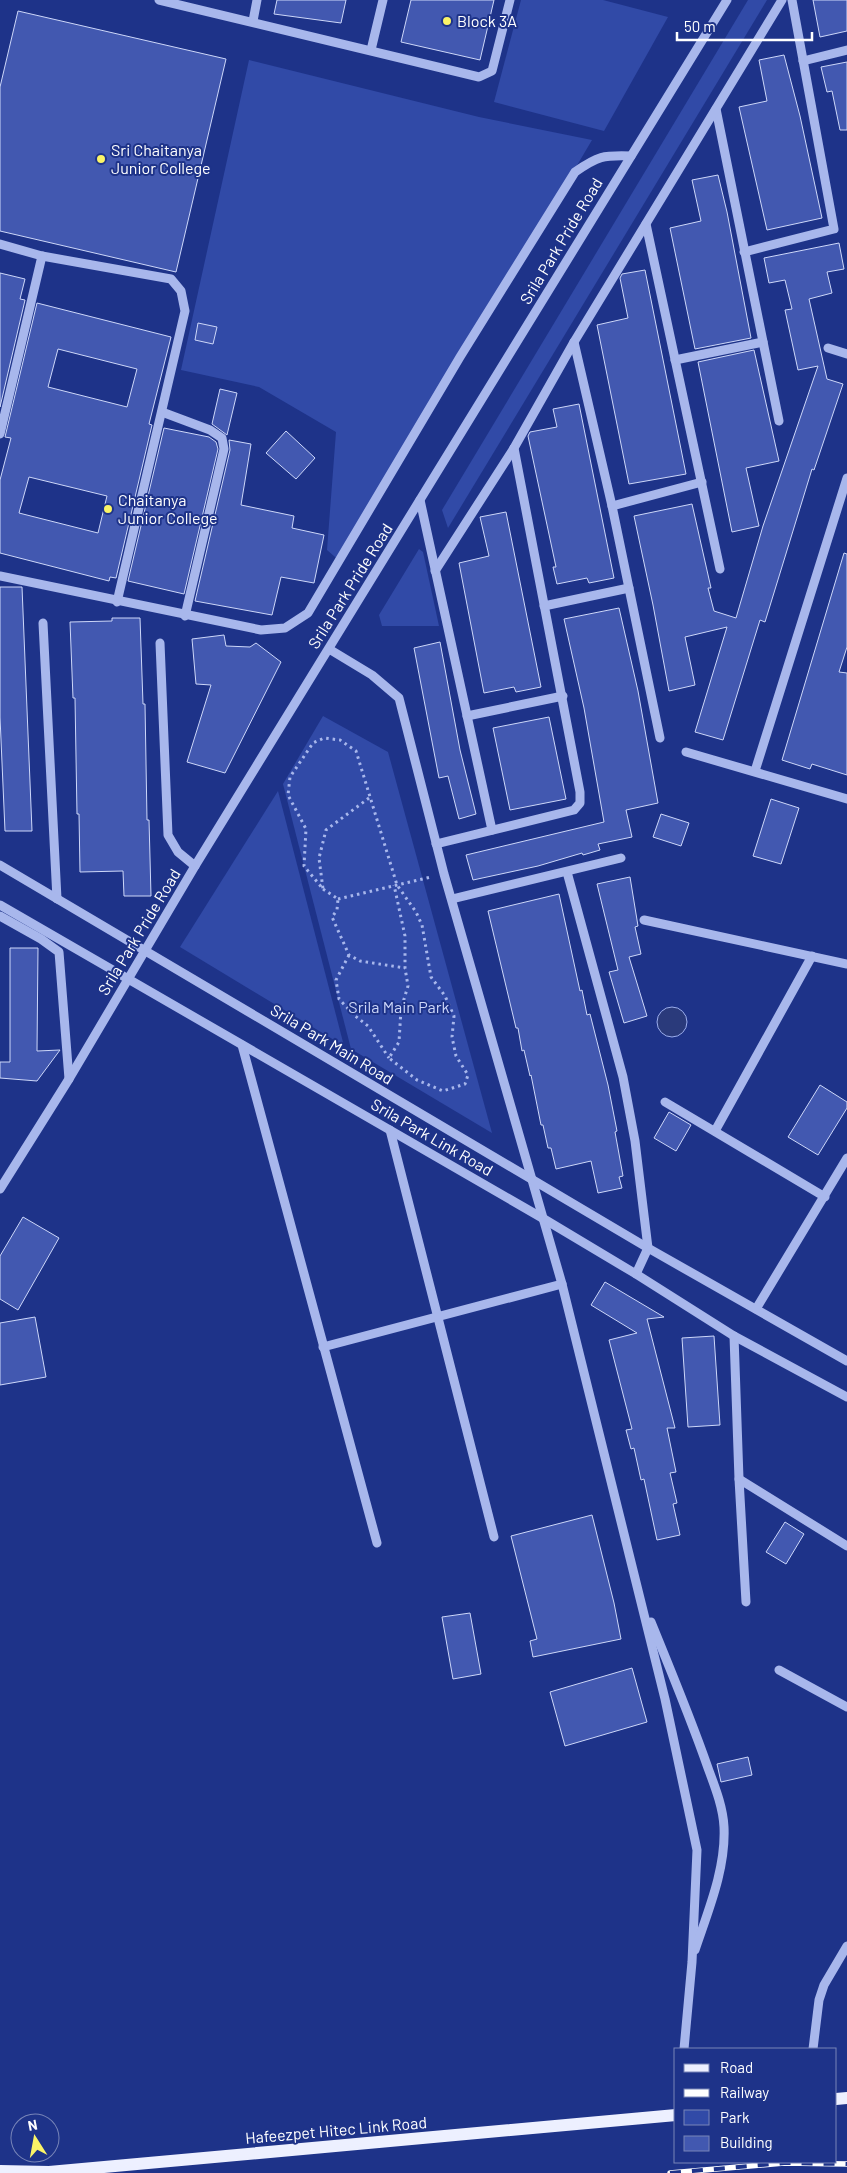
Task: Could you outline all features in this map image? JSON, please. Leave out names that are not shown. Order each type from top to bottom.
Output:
[{"type":"main road","name":"Hafeezpet Hitec Link Road","points":[[0,2170],[49,2172],[674,2115]]},
{"type":"street","points":[[161,0],[479,77],[487,75],[492,71],[510,0]]},
{"type":"street","points":[[253,21],[257,0]]},
{"type":"street","points":[[371,50],[383,0]]},
{"type":"street","name":"Srila Park Pride Road","points":[[0,1189],[69,1079],[195,866],[726,0]]},
{"type":"street","points":[[436,571],[514,448],[574,342],[782,0]]},
{"type":"street","points":[[744,252],[834,229],[792,0]]},
{"type":"street","points":[[803,61],[847,50]]},
{"type":"street","points":[[716,109],[779,421]]},
{"type":"street","points":[[0,576],[116,602],[261,630],[285,628],[308,613],[460,357],[575,172],[595,158],[615,155],[631,156]]},
{"type":"street","points":[[646,224],[720,569]]},
{"type":"street","points":[[0,244],[42,256],[171,278],[181,291],[185,312],[116,602]]},
{"type":"street","points":[[0,434],[42,256]]},
{"type":"street","points":[[574,342],[612,506],[660,738]]},
{"type":"street","points":[[675,360],[763,342]]},
{"type":"street","points":[[828,348],[847,354]]},
{"type":"street","points":[[162,412],[210,430],[222,438],[224,449],[185,616]]},
{"type":"street","points":[[436,844],[574,810],[580,803],[580,792],[563,696],[514,448]]},
{"type":"street","points":[[756,771],[847,478]]},
{"type":"street","points":[[612,506],[702,482]]},
{"type":"street","points":[[420,500],[492,830]]},
{"type":"street","points":[[544,606],[629,588]]},
{"type":"street","points":[[43,623],[57,899]]},
{"type":"street","points":[[160,643],[168,835],[178,852],[195,866]]},
{"type":"street","points":[[329,649],[372,675],[399,698],[444,874],[562,1284],[665,1699],[697,1850],[692,1962],[684,2048]]},
{"type":"street","points":[[467,716],[563,696]]},
{"type":"street","points":[[686,752],[847,799]]},
{"type":"street","points":[[452,899],[621,858]]},
{"type":"street","name":"Srila Park Main Road","points":[[0,865],[648,1248]]},
{"type":"street","points":[[567,872],[623,1076],[635,1141],[648,1248],[636,1274]]},
{"type":"street","name":"Srila Park Link Road","points":[[0,905],[544,1219],[734,1336],[847,1397]]},
{"type":"street","points":[[0,916],[41,939],[59,952],[69,1079]]},
{"type":"street","points":[[644,920],[847,964]]},
{"type":"street","points":[[715,1131],[812,956]]},
{"type":"street","points":[[242,1045],[377,1543]]},
{"type":"street","points":[[665,1102],[825,1197]]},
{"type":"street","points":[[390,1130],[494,1536]]},
{"type":"street","points":[[756,1309],[847,1158]]},
{"type":"street","points":[[648,1248],[847,1361]]},
{"type":"street","points":[[323,1347],[562,1284]]},
{"type":"street","points":[[734,1336],[746,1602]]},
{"type":"street","points":[[739,1479],[847,1546]]},
{"type":"street","points":[[639,1592],[698,1737],[719,1800],[724,1826],[723,1852],[715,1886],[692,1962]]},
{"type":"street","points":[[779,1670],[847,1707]]},
{"type":"street","points":[[813,2048],[819,2000],[824,1985],[847,1946]]},
{"type":"path","points":[[389,1058],[399,1042],[401,1009],[408,986],[405,968],[405,936],[395,885],[356,751],[340,740],[324,738],[313,743],[290,778],[288,795],[306,829],[304,866],[323,889],[338,899],[395,885],[444,874]]},
{"type":"path","points":[[323,889],[319,858],[326,830],[369,798]]},
{"type":"path","points":[[349,955],[336,980],[339,999],[368,1026],[389,1058],[417,1080],[443,1091],[465,1084],[468,1075],[456,1056],[452,1036],[454,1016],[445,996],[430,976],[422,925],[416,912],[395,885]]},
{"type":"path","points":[[338,899],[337,910],[332,917],[349,955],[360,961],[405,968]]},
{"type":"green space","points":[[521,0],[603,0],[668,17],[604,131],[494,102]]},
{"type":"green space","points":[[748,0],[767,0],[448,528],[442,510]]},
{"type":"green space","points":[[249,60],[479,117],[592,140],[342,563],[327,550],[336,432],[259,387],[181,370]]},
{"type":"green space","points":[[419,549],[423,552],[439,626],[382,626],[379,615]]},
{"type":"green space","name":"Srila Main Park","points":[[323,716],[388,752],[492,1133],[351,1049],[283,784]]},
{"type":"green space","points":[[278,791],[344,1046],[180,947]]},
{"type":"shaded area","points":[[672,1007],[683,1011],[687,1022],[683,1033],[672,1037],[661,1033],[657,1022],[661,1011]]},
{"type":"building","points":[[277,0],[346,0],[341,23],[274,14]]},
{"type":"building","name":"Block 3A","points":[[411,0],[494,0],[480,60],[401,42]]},
{"type":"building","points":[[813,0],[847,0],[847,31],[820,37]]},
{"type":"building","name":"Sri Chaitanya Junior College","points":[[18,11],[226,59],[176,272],[0,231],[0,87]]},
{"type":"building","points":[[784,55],[800,116],[822,218],[767,230],[739,107],[767,101],[759,60]]},
{"type":"building","points":[[847,62],[847,130],[840,130],[832,91],[827,92],[821,67]]},
{"type":"building","points":[[718,175],[751,338],[695,349],[670,228],[701,221],[692,180]]},
{"type":"building","points":[[839,243],[844,269],[827,272],[832,293],[809,299],[827,379],[843,384],[814,470],[812,469],[765,622],[760,620],[723,740],[695,732],[727,627],[685,637],[695,685],[669,691],[634,516],[692,504],[711,588],[708,588],[714,611],[736,618],[763,526],[818,366],[798,370],[785,310],[792,309],[785,280],[769,283],[764,258]]},
{"type":"building","points":[[645,270],[686,474],[629,484],[597,325],[628,318],[620,278],[622,274]]},
{"type":"building","points":[[0,273],[25,279],[20,299],[25,300],[0,407]]},
{"type":"building","points":[[37,303],[171,337],[149,424],[152,425],[116,578],[110,577],[109,581],[0,553],[0,480],[11,438],[5,437]],"holes":[[[58,349],[137,369],[127,407],[48,387]],[[29,477],[107,496],[98,533],[19,513]]]},
{"type":"building","points":[[198,323],[217,327],[213,344],[195,340]]},
{"type":"building","points":[[754,350],[779,461],[746,468],[759,526],[732,532],[698,362]]},
{"type":"building","points":[[220,389],[237,393],[227,435],[212,424]]},
{"type":"building","points":[[579,404],[614,578],[589,583],[587,578],[557,584],[553,567],[556,567],[528,436],[530,432],[557,427],[553,409]]},
{"type":"building","points":[[164,428],[209,437],[216,442],[218,449],[184,594],[128,581]]},
{"type":"building","points":[[286,431],[315,458],[296,479],[266,453]]},
{"type":"building","points":[[229,440],[251,444],[241,505],[294,516],[292,528],[324,535],[314,583],[281,577],[272,615],[195,601],[230,450]]},
{"type":"building","points":[[506,512],[541,687],[516,692],[514,687],[484,693],[459,563],[489,556],[480,517]]},
{"type":"building","points":[[844,553],[847,554],[847,647],[839,672],[847,673],[847,775],[812,764],[810,769],[782,760]]},
{"type":"building","points":[[0,587],[22,587],[32,831],[5,831],[0,717]]},
{"type":"building","points":[[619,608],[638,691],[658,803],[626,810],[632,837],[598,844],[600,850],[583,855],[582,853],[538,866],[473,880],[466,855],[604,822],[584,708],[564,619]]},
{"type":"building","points":[[112,618],[140,618],[143,704],[145,704],[147,820],[149,820],[151,896],[124,896],[123,871],[80,872],[75,698],[73,698],[70,622],[112,621]]},
{"type":"building","points":[[224,635],[226,646],[250,647],[256,643],[281,662],[225,773],[187,762],[211,685],[196,684],[192,639]]},
{"type":"building","points":[[440,642],[460,750],[476,814],[459,819],[448,776],[439,778],[414,648]]},
{"type":"building","points":[[549,717],[566,799],[510,810],[493,728]]},
{"type":"building","points":[[771,799],[799,808],[781,864],[753,856]]},
{"type":"building","points":[[661,814],[689,823],[681,846],[653,837]]},
{"type":"building","points":[[630,877],[638,926],[635,927],[641,954],[629,957],[647,1016],[624,1023],[609,972],[618,970],[597,884]]},
{"type":"building","points":[[559,894],[580,991],[582,990],[587,1015],[590,1014],[608,1085],[623,1176],[619,1177],[622,1188],[598,1193],[591,1161],[556,1169],[551,1148],[548,1148],[543,1125],[541,1125],[531,1075],[524,1050],[522,1051],[518,1028],[516,1028],[488,911]]},
{"type":"building","points":[[10,948],[38,948],[37,1051],[60,1050],[37,1081],[0,1078],[0,1062],[10,1062]]},
{"type":"building","points":[[820,1085],[847,1102],[847,1108],[818,1155],[788,1137]]},
{"type":"building","points":[[669,1112],[691,1125],[676,1151],[654,1138]]},
{"type":"building","points":[[23,1217],[59,1238],[18,1310],[0,1299],[0,1256]]},
{"type":"building","points":[[605,1282],[664,1317],[647,1319],[675,1428],[667,1428],[676,1472],[670,1473],[677,1503],[673,1504],[680,1535],[657,1540],[644,1479],[641,1480],[634,1448],[631,1449],[626,1430],[632,1429],[609,1340],[637,1333],[591,1305]]},
{"type":"building","points":[[35,1317],[46,1377],[0,1385],[0,1323]]},
{"type":"building","points":[[714,1336],[720,1425],[688,1427],[682,1338]]},
{"type":"building","points":[[592,1515],[621,1639],[533,1657],[530,1641],[537,1639],[511,1536]]},
{"type":"building","points":[[785,1522],[804,1534],[786,1564],[766,1552]]},
{"type":"building","points":[[470,1613],[481,1674],[453,1679],[442,1617]]},
{"type":"building","points":[[632,1668],[647,1722],[565,1746],[550,1692]]},
{"type":"building","points":[[748,1757],[752,1775],[721,1782],[717,1764]]},
{"type":"railway","points":[[670,2173],[784,2163],[847,2164]]},
{"type":"place","name":"Block 3A","points":[[447,21]]},
{"type":"place","name":"Sri Chaitanya Junior College","points":[[101,159]]},
{"type":"place","name":"Chaitanya Junior College","points":[[108,509]]}]
